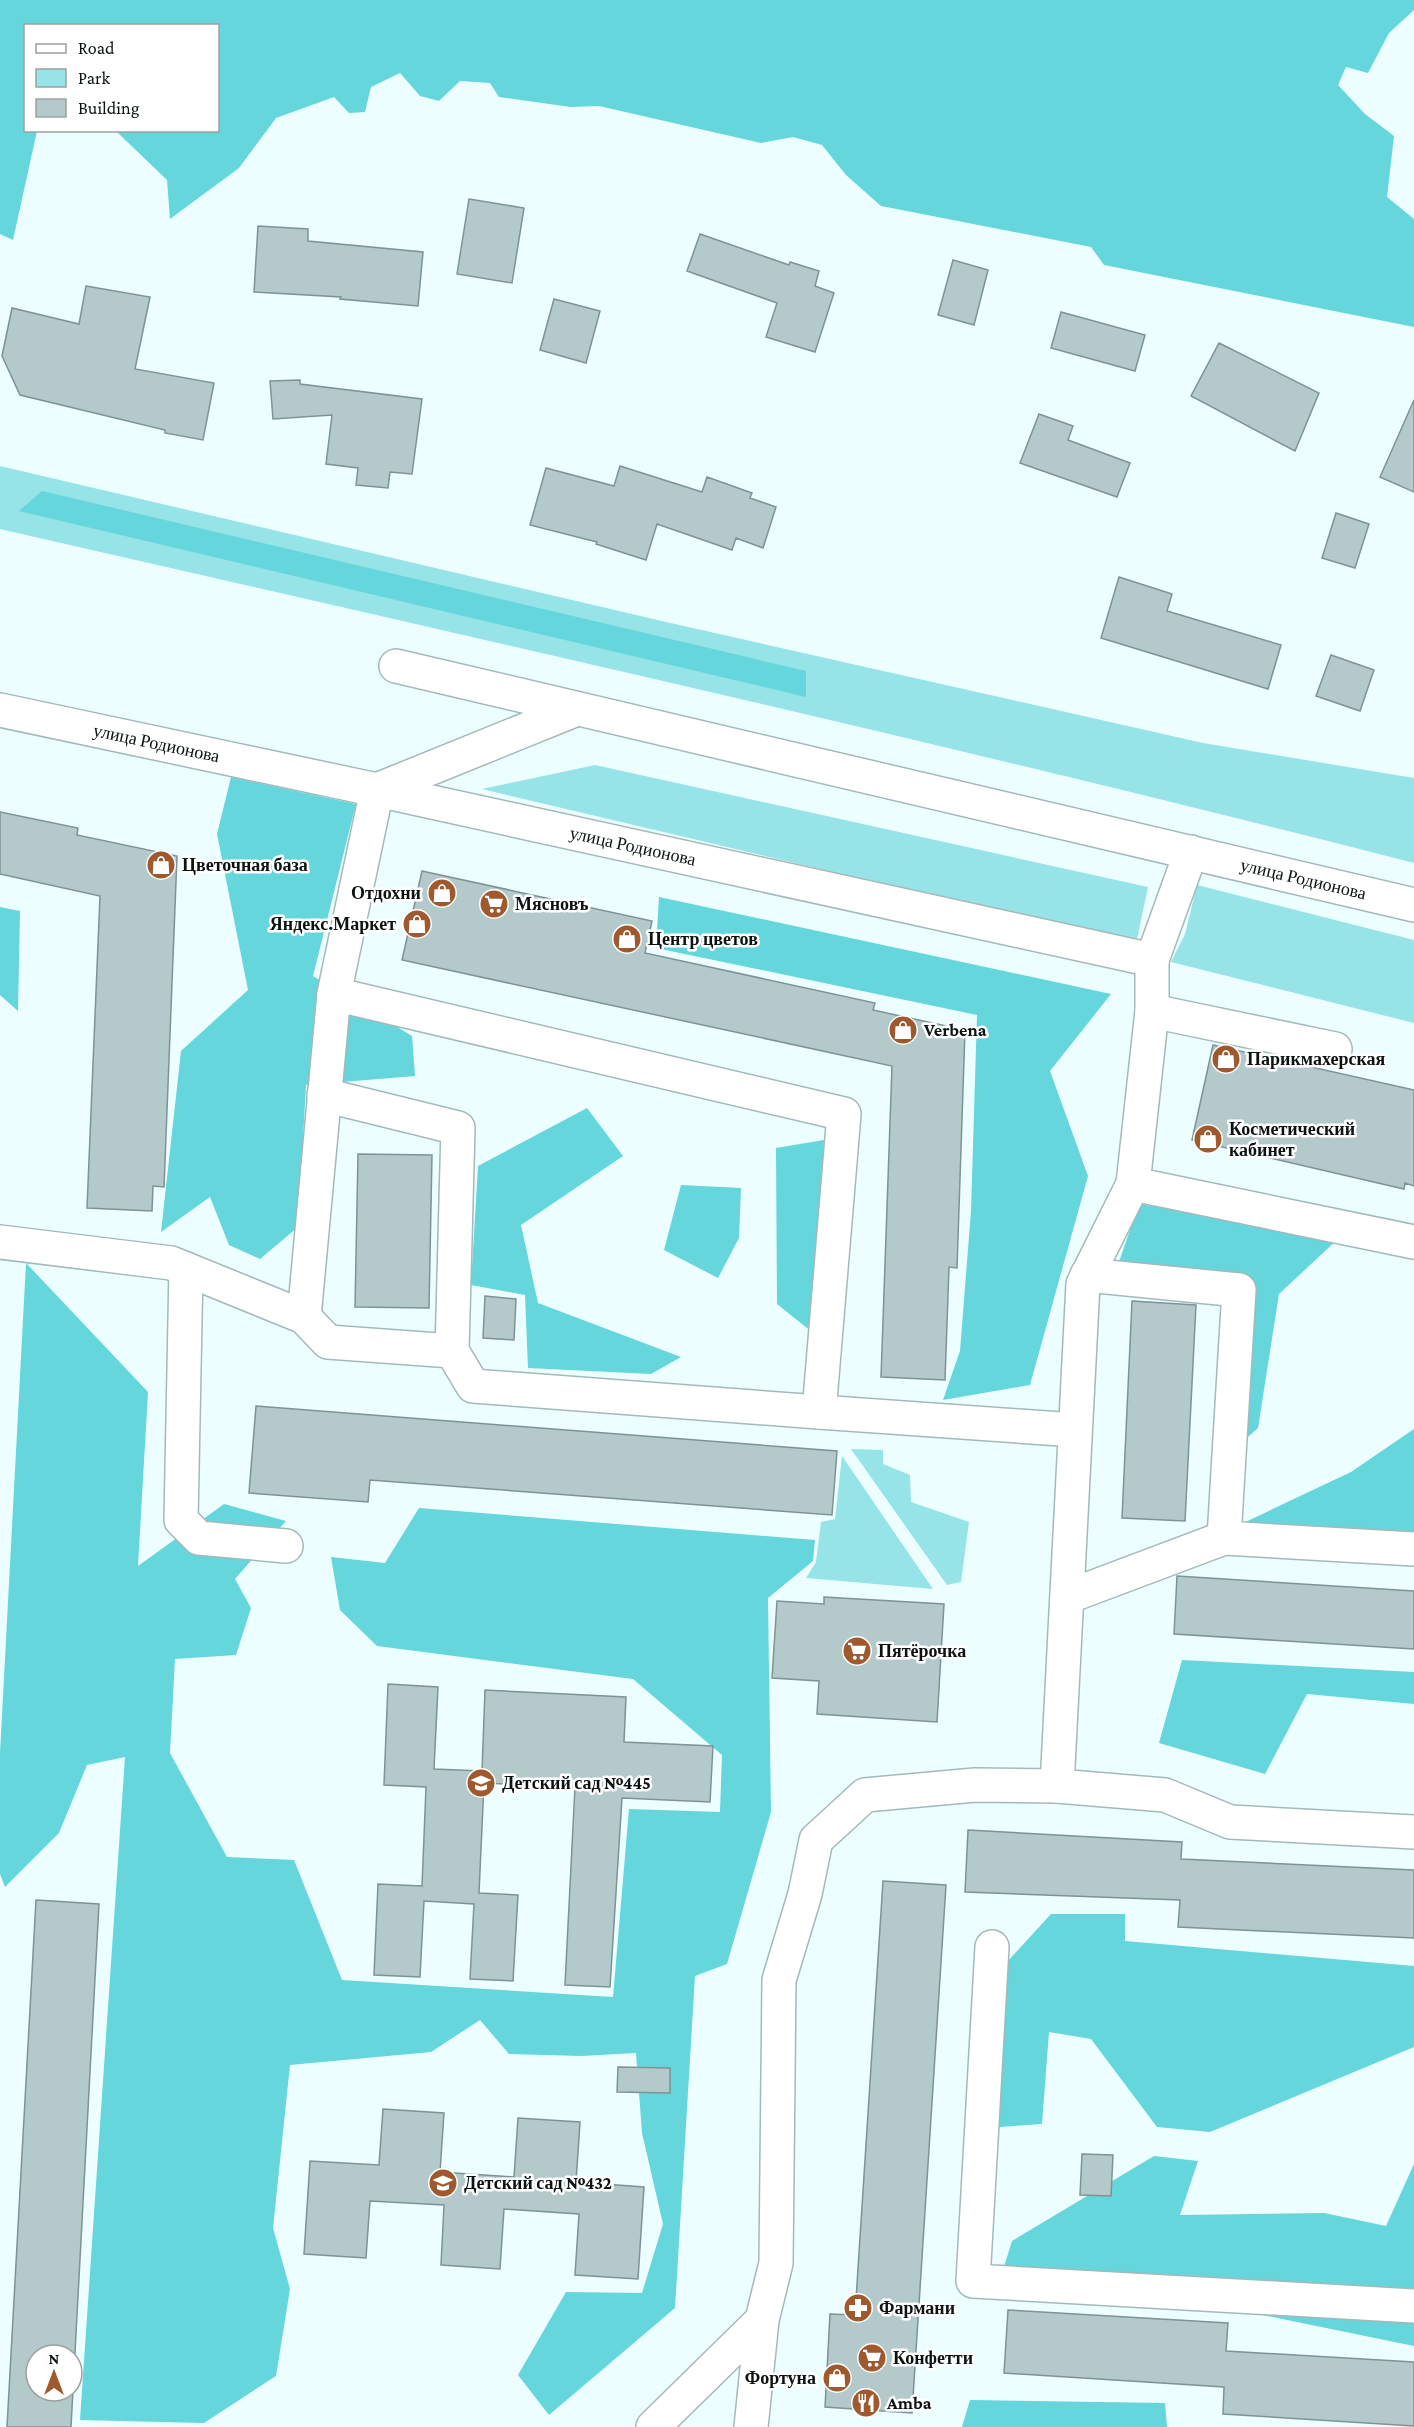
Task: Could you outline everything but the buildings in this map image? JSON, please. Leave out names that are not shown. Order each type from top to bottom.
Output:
[{"type":"street","name":"улица Родионова","points":[[396,666],[1414,905]]},
{"type":"street","points":[[304,1317],[334,994],[377,789],[577,709]]},
{"type":"street","name":"улица Родионова","points":[[0,710],[377,789],[1152,960]]},
{"type":"street","points":[[1057,1786],[1083,1284],[1132,1184],[1152,1011],[1152,960],[1191,852]]},
{"type":"street","points":[[334,994],[844,1114],[819,1412]]},
{"type":"street","points":[[1152,1011],[1335,1049]]},
{"type":"street","points":[[324,1095],[458,1128],[452,1351],[473,1386],[1075,1430]]},
{"type":"street","points":[[1132,1184],[1414,1242]]},
{"type":"street","points":[[0,1242],[171,1263],[304,1317],[328,1342],[452,1351]]},
{"type":"street","points":[[186,1269],[181,1520],[199,1539],[286,1546]]},
{"type":"street","points":[[1087,1275],[1239,1290],[1224,1538]]},
{"type":"street","points":[[1067,1597],[1224,1538],[1414,1549]]},
{"type":"street","points":[[752,2427],[762,2320],[776,2263],[779,1980],[805,1893],[816,1840],[865,1795],[975,1785],[1057,1786],[1164,1795],[1230,1822],[1414,1832]]},
{"type":"street","points":[[992,1947],[973,2280],[1414,2306]]},
{"type":"street","points":[[653,2427],[762,2320]]},
{"type":"green space","points":[[0,466],[666,622],[1203,743],[1414,778],[1414,863],[885,733],[0,529]]},
{"type":"green space","points":[[595,765],[1148,887],[1136,944],[482,789]]},
{"type":"green space","points":[[1197,885],[1414,940],[1414,1023],[1171,962],[1185,934]]},
{"type":"green space","points":[[851,1449],[883,1450],[883,1464],[910,1475],[911,1502],[969,1522],[961,1582],[947,1585]]},
{"type":"green space","points":[[842,1456],[933,1589],[806,1578],[816,1562],[821,1522],[835,1519]]},
{"type":"shaded area","points":[[0,0],[1414,0],[1414,10],[1389,33],[1368,73],[1346,67],[1338,85],[1365,114],[1394,136],[1387,197],[1414,219],[1414,327],[1104,265],[1091,247],[881,206],[846,175],[822,145],[793,137],[761,143],[599,106],[571,107],[499,97],[490,83],[460,81],[439,101],[420,96],[400,73],[371,87],[365,112],[349,113],[334,97],[276,118],[239,168],[170,219],[167,180],[117,132],[219,132],[219,24],[24,24],[24,132],[37,132],[13,240],[0,234]]},
{"type":"shaded area","points":[[42,491],[806,671],[806,697],[19,511]]},
{"type":"shaded area","points":[[231,777],[356,804],[313,976],[412,1036],[415,1076],[306,1085],[298,1227],[260,1259],[229,1245],[210,1197],[161,1232],[181,1051],[248,990],[217,834]]},
{"type":"shaded area","points":[[659,897],[1111,994],[1050,1071],[1088,1176],[1030,1385],[943,1400],[960,1351],[971,1211],[977,1015],[656,948]]},
{"type":"shaded area","points":[[0,907],[20,911],[18,1011],[0,995]]},
{"type":"shaded area","points":[[587,1108],[623,1156],[521,1225],[538,1303],[681,1357],[651,1374],[528,1368],[525,1295],[471,1285],[478,1166]]},
{"type":"shaded area","points":[[824,1140],[812,1332],[777,1304],[776,1148]]},
{"type":"shaded area","points":[[681,1185],[741,1188],[739,1238],[718,1278],[664,1250]]},
{"type":"shaded area","points":[[1139,1204],[1339,1238],[1279,1294],[1258,1428],[1240,1444],[1223,1279],[1112,1282]]},
{"type":"shaded area","points":[[26,1263],[148,1392],[138,1566],[224,1504],[286,1521],[235,1579],[251,1608],[236,1655],[175,1659],[170,1753],[227,1857],[294,1860],[342,1980],[613,1997],[629,1809],[720,1812],[722,1755],[633,1679],[377,1646],[340,1610],[331,1557],[385,1563],[419,1508],[815,1540],[813,1561],[768,1598],[771,1812],[727,1964],[695,1976],[675,2308],[549,2415],[518,2375],[566,2292],[642,2293],[663,2224],[642,2133],[636,2053],[581,2056],[509,2054],[480,2020],[431,2052],[290,2065],[273,2228],[290,2289],[276,2376],[204,2423],[80,2420],[81,2403],[84,2403],[84,2361],[125,1757],[87,1765],[59,1833],[5,1887],[0,1874],[0,1753]]},
{"type":"shaded area","points":[[1414,1429],[1414,1535],[1239,1525],[1351,1472]]},
{"type":"shaded area","points":[[1182,1660],[1414,1672],[1414,1704],[1307,1694],[1265,1774],[1159,1743]]},
{"type":"shaded area","points":[[1051,1914],[1125,1914],[1125,1941],[1414,1966],[1414,2047],[1210,2132],[1157,2127],[1091,2039],[1049,2032],[1042,2124],[971,2129],[987,1984]]},
{"type":"shaded area","points":[[1154,2156],[1198,2161],[1180,2215],[1324,2213],[1386,2226],[1414,2164],[1414,2346],[1243,2311],[1003,2270],[1012,2241]]},
{"type":"shaded area","points":[[970,2400],[1165,2403],[1167,2427],[962,2427]]},
{"type":"place","name":"Цветочная база","points":[[161,865]]},
{"type":"place","name":"Отдохни","points":[[442,893]]},
{"type":"place","name":"Мясновъ","points":[[494,904]]},
{"type":"place","name":"Яндекс.Маркет","points":[[417,924]]},
{"type":"place","name":"Центр цветов","points":[[627,939]]},
{"type":"place","name":"Verbena","points":[[903,1030]]},
{"type":"place","name":"Парикмахерская","points":[[1226,1059]]},
{"type":"place","name":"Косметический кабинет","points":[[1208,1139]]},
{"type":"place","name":"Пятёрочка","points":[[857,1651]]},
{"type":"place","name":"Детский сад №445","points":[[481,1783]]},
{"type":"place","name":"Детский сад №432","points":[[443,2183]]},
{"type":"place","name":"Фармани","points":[[858,2308]]},
{"type":"place","name":"Конфетти","points":[[872,2358]]},
{"type":"place","name":"Фортуна","points":[[837,2378]]},
{"type":"place","name":"Amba","points":[[866,2403]]}]
